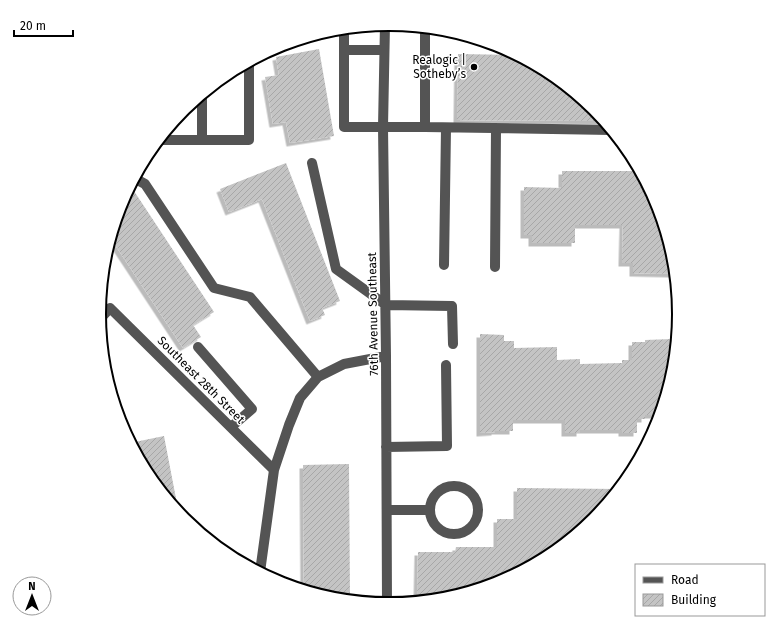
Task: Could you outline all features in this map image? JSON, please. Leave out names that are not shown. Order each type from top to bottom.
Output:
[{"type":"street","name":"76th Avenue Southeast","points":[[385,31],[383,127],[386,306],[387,597]]},
{"type":"street","points":[[425,33],[426,127]]},
{"type":"street","points":[[344,34],[344,127],[603,130]]},
{"type":"street","points":[[344,50],[384,50]]},
{"type":"street","points":[[166,140],[249,140],[249,68]]},
{"type":"street","points":[[202,101],[202,140]]},
{"type":"street","points":[[444,265],[446,128]]},
{"type":"street","points":[[495,267],[496,128]]},
{"type":"street","points":[[312,163],[336,269],[386,306],[452,306],[453,344]]},
{"type":"street","points":[[139,181],[145,184],[214,288],[250,297],[318,377]]},
{"type":"street","name":"Southeast 28th Street","points":[[106,312],[110,308],[274,470]]},
{"type":"street","points":[[198,347],[252,409],[231,427]]},
{"type":"street","points":[[261,567],[274,470],[300,398],[318,377],[344,364],[386,356]]},
{"type":"street","points":[[386,447],[447,446],[446,365]]},
{"type":"street","points":[[458,486],[472,494],[476,501],[478,510],[477,517],[468,530],[454,534],[446,533],[440,530],[434,524],[430,510],[431,502],[435,495],[449,487],[458,486]]},
{"type":"street","points":[[386,510],[430,510]]},
{"type":"building","points":[[319,49],[334,136],[290,143],[286,122],[273,124],[265,77],[279,75],[276,57]]},
{"type":"building","points":[[458,54],[501,55],[514,60],[561,89],[595,121],[457,120]]},
{"type":"building","points":[[286,163],[340,301],[322,308],[325,315],[310,321],[262,199],[229,212],[220,189]]},
{"type":"building","points":[[562,171],[633,171],[650,206],[656,223],[662,241],[668,274],[633,273],[633,263],[622,263],[623,225],[575,225],[575,243],[532,243],[532,235],[524,235],[524,187],[562,188]]},
{"type":"building","points":[[134,191],[214,312],[193,325],[201,337],[183,348],[114,244],[127,206]]},
{"type":"building","points":[[480,334],[504,335],[504,341],[514,341],[514,348],[557,347],[557,360],[580,359],[580,364],[622,363],[622,360],[632,360],[632,342],[670,339],[662,387],[652,415],[645,415],[645,419],[637,419],[637,433],[622,433],[622,430],[580,430],[580,433],[565,433],[565,420],[513,420],[513,431],[480,433]]},
{"type":"building","points":[[164,436],[177,502],[153,471],[136,442]]},
{"type":"building","points":[[349,464],[350,595],[333,592],[304,584],[303,465]]},
{"type":"building","points":[[517,488],[611,489],[589,514],[561,539],[514,568],[462,587],[444,592],[417,595],[418,552],[455,552],[456,547],[497,547],[497,519],[517,519]]},
{"type":"place","name":"Realogic | Sotheby’s","points":[[474,67]]}]
